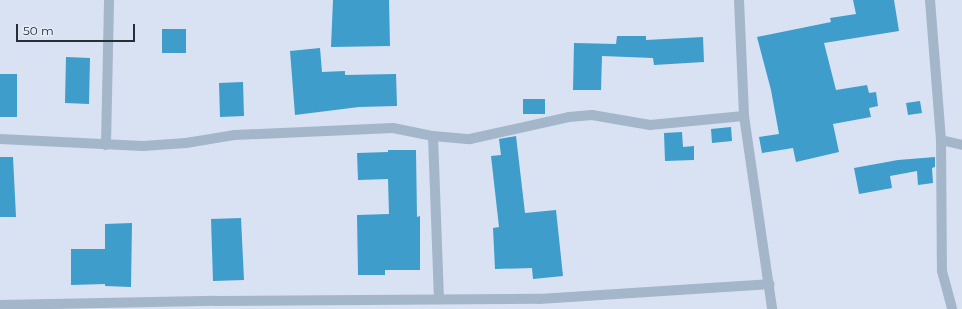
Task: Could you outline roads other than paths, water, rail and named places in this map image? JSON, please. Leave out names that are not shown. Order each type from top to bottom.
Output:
[{"type":"street","points":[[106,145],[109,0]]},
{"type":"street","points":[[739,0],[744,116],[770,284],[772,309]]},
{"type":"street","points":[[930,0],[941,140],[942,271],[952,309]]},
{"type":"street","points":[[0,139],[106,145],[150,145],[186,143],[235,136],[393,128],[434,136],[470,139],[569,117],[592,115],[650,125],[744,116]]},
{"type":"street","points":[[434,136],[439,299]]},
{"type":"street","points":[[941,140],[962,145]]},
{"type":"street","points":[[0,305],[215,300],[538,299],[770,284]]}]
